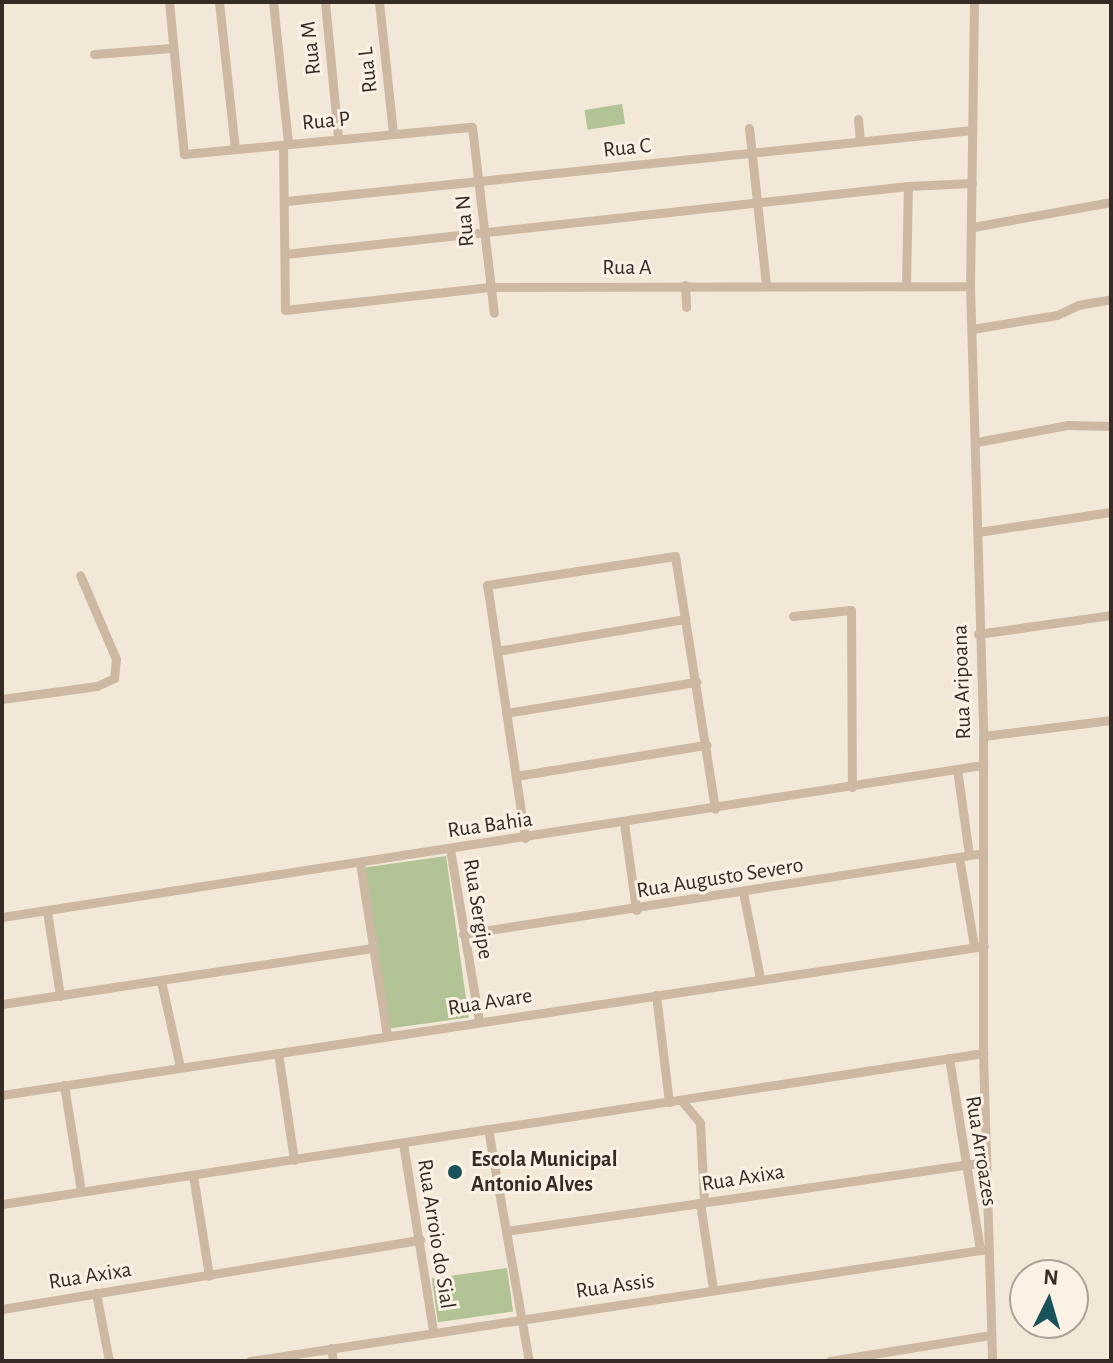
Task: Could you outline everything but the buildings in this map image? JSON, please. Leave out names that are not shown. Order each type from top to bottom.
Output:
[{"type":"street","points":[[94,54],[172,48],[169,2]]},
{"type":"street","points":[[219,2],[235,149]]},
{"type":"street","points":[[273,2],[285,144],[285,254],[908,186],[972,183]]},
{"type":"street","name":"Rua M","points":[[325,2],[338,138]]},
{"type":"street","name":"Rua L","points":[[379,2],[393,133]]},
{"type":"street","name":"Rua Aripoana","points":[[974,2],[970,286],[977,442],[978,634],[983,736],[979,946],[986,1162],[983,1249],[992,1361]]},
{"type":"street","name":"Rua P","points":[[172,48],[184,154],[472,127]]},
{"type":"street","points":[[858,119],[860,140]]},
{"type":"street","name":"Rua N","points":[[472,127],[494,313]]},
{"type":"street","points":[[749,128],[766,285]]},
{"type":"street","name":"Rua C","points":[[286,201],[972,130]]},
{"type":"street","points":[[906,286],[908,186]]},
{"type":"street","points":[[973,227],[1111,202]]},
{"type":"street","name":"Rua A","points":[[285,254],[285,310],[490,287],[970,286]]},
{"type":"street","points":[[685,285],[686,307]]},
{"type":"street","points":[[972,329],[1057,315],[1078,305],[1111,299]]},
{"type":"street","points":[[977,442],[1068,425],[1111,426]]},
{"type":"street","points":[[978,532],[1111,512]]},
{"type":"street","points":[[525,838],[487,585],[675,556],[715,809]]},
{"type":"street","points":[[2,699],[97,686],[114,678],[116,659],[80,575]]},
{"type":"street","points":[[793,616],[851,610],[852,787]]},
{"type":"street","points":[[978,634],[1111,615]]},
{"type":"street","points":[[497,651],[685,619]]},
{"type":"street","points":[[506,713],[696,682]]},
{"type":"street","points":[[983,736],[1111,720]]},
{"type":"street","points":[[516,776],[706,745]]},
{"type":"street","name":"Rua Bahia","points":[[2,917],[715,809],[983,765]]},
{"type":"street","points":[[957,769],[964,856],[979,946]]},
{"type":"street","points":[[624,823],[636,910]]},
{"type":"street","name":"Rua Sergipe","points":[[450,849],[479,1021]]},
{"type":"street","name":"Rua Augusto Severo","points":[[463,934],[636,910],[983,853]]},
{"type":"street","points":[[360,863],[387,1036]]},
{"type":"street","points":[[743,892],[760,978]]},
{"type":"street","points":[[47,911],[60,996]]},
{"type":"street","name":"Rua Avare","points":[[2,1095],[979,946]]},
{"type":"street","points":[[2,1004],[372,948]]},
{"type":"street","points":[[161,981],[180,1067]]},
{"type":"street","points":[[656,995],[669,1102]]},
{"type":"street","points":[[278,1053],[294,1160]]},
{"type":"street","points":[[2,1204],[983,1053]]},
{"type":"street","name":"Rua Arroazes","points":[[949,1058],[964,1164],[983,1249]]},
{"type":"street","points":[[64,1085],[81,1191]]},
{"type":"street","points":[[681,1100],[700,1123],[702,1202],[713,1289]]},
{"type":"street","points":[[488,1129],[529,1361]]},
{"type":"street","name":"Rua Arroio do Sial","points":[[403,1143],[433,1331]]},
{"type":"street","name":"Rua Axixa","points":[[506,1231],[986,1162]]},
{"type":"street","points":[[193,1175],[209,1276]]},
{"type":"street","name":"Rua Axixa","points":[[2,1309],[420,1240]]},
{"type":"street","name":"Rua Assis","points":[[250,1361],[520,1317],[983,1249]]},
{"type":"street","points":[[96,1293],[109,1361]]},
{"type":"street","points":[[830,1361],[990,1335]]},
{"type":"street","points":[[331,1348],[333,1361]]},
{"type":"green space","points":[[622,104],[625,124],[588,130],[584,110]]},
{"type":"green space","points":[[446,856],[469,1017],[387,1029],[365,867]]},
{"type":"green space","points":[[507,1268],[513,1312],[438,1322],[432,1279]]},
{"type":"place","name":"Escola Municipal Antonio Alves","points":[[455,1172]]}]
